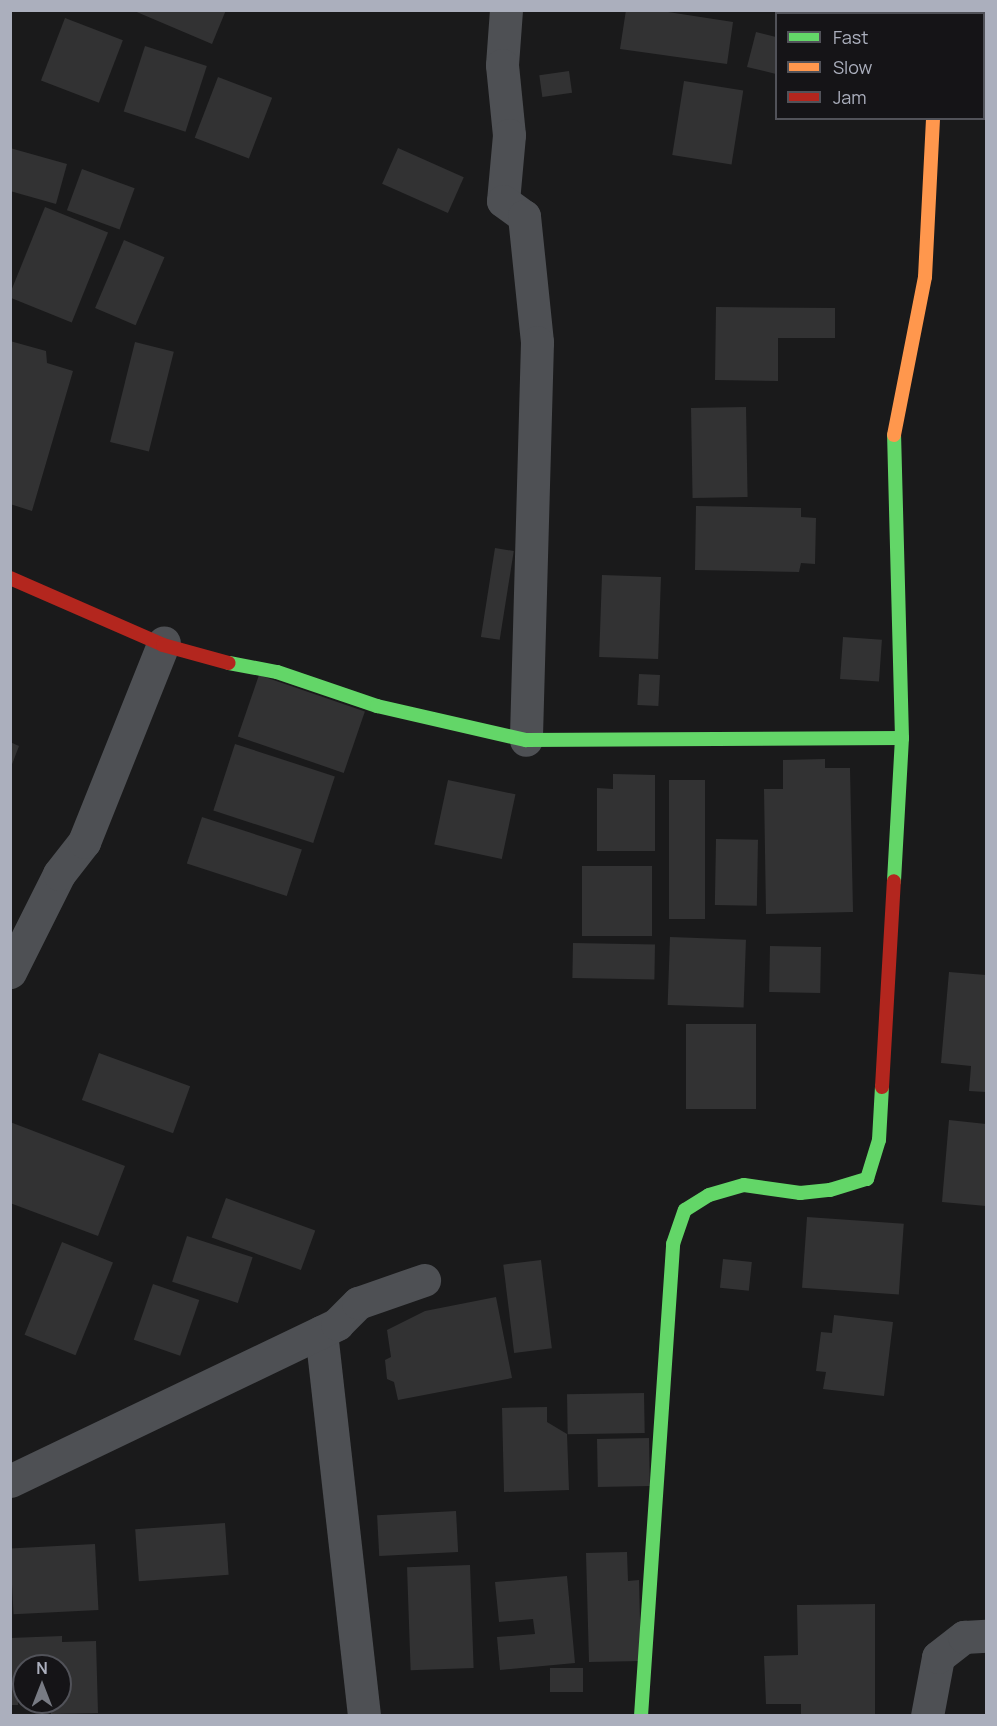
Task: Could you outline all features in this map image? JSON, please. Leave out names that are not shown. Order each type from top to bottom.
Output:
[{"type":"street","points":[[506,10],[502,65],[509,135],[503,201],[524,216],[537,342],[525,740]]},
{"type":"street","points":[[641,1716],[674,1244],[685,1210],[709,1195],[744,1185],[800,1192],[830,1190],[867,1179],[879,1140],[902,738],[894,432],[925,277],[933,120]]},
{"type":"street","points":[[10,578],[164,642],[246,668],[277,672],[377,706],[525,740],[902,738]]},
{"type":"street","points":[[10,972],[59,874],[84,842],[164,642]]},
{"type":"street","points":[[10,1481],[337,1324],[358,1304],[424,1280]]},
{"type":"street","points":[[321,1332],[364,1716]]},
{"type":"street","points":[[927,1716],[938,1657],[964,1637],[987,1636]]},
{"type":"building","points":[[132,10],[226,10],[212,44]]},
{"type":"building","points":[[626,10],[655,10],[733,22],[727,64],[620,49]]},
{"type":"building","points":[[65,18],[123,40],[99,103],[41,81]]},
{"type":"building","points":[[756,32],[775,37],[775,74],[747,67]]},
{"type":"building","points":[[145,46],[207,66],[185,132],[124,112]]},
{"type":"building","points":[[569,71],[572,93],[542,97],[539,75]]},
{"type":"building","points":[[218,77],[272,98],[249,158],[195,138]]},
{"type":"building","points":[[684,81],[743,90],[732,164],[672,155]]},
{"type":"building","points":[[10,148],[67,164],[56,204],[10,191]]},
{"type":"building","points":[[398,148],[464,177],[448,213],[382,184]]},
{"type":"building","points":[[82,169],[135,188],[120,229],[67,210]]},
{"type":"building","points":[[45,207],[108,232],[72,322],[10,297]]},
{"type":"building","points":[[124,240],[165,257],[136,325],[95,308]]},
{"type":"building","points":[[716,307],[835,308],[835,338],[778,338],[778,381],[715,380]]},
{"type":"building","points":[[10,341],[46,351],[47,363],[73,371],[32,511],[10,504]]},
{"type":"building","points":[[135,342],[174,352],[149,452],[110,442]]},
{"type":"building","points":[[746,407],[748,497],[693,498],[691,408]]},
{"type":"building","points":[[696,506],[801,508],[801,517],[816,518],[815,564],[801,563],[799,572],[695,570]]},
{"type":"building","points":[[495,548],[514,551],[500,640],[481,637]]},
{"type":"building","points":[[602,575],[661,577],[658,659],[599,657]]},
{"type":"building","points":[[843,637],[882,640],[879,682],[840,679]]},
{"type":"building","points":[[639,674],[660,675],[658,706],[637,705]]},
{"type":"building","points":[[259,675],[365,711],[344,773],[238,736]]},
{"type":"building","points":[[10,742],[19,746],[11,767],[10,767]]},
{"type":"building","points":[[235,744],[335,776],[313,843],[213,811]]},
{"type":"building","points":[[825,759],[825,768],[850,768],[853,912],[766,914],[764,789],[783,789],[783,760]]},
{"type":"building","points":[[613,774],[655,775],[655,851],[597,851],[597,788],[613,789]]},
{"type":"building","points":[[448,780],[515,794],[502,859],[434,845]]},
{"type":"building","points":[[669,780],[705,780],[705,919],[669,919]]},
{"type":"building","points":[[202,817],[302,849],[287,896],[187,864]]},
{"type":"building","points":[[716,839],[758,840],[757,906],[715,905]]},
{"type":"building","points":[[582,866],[652,866],[652,936],[582,936]]},
{"type":"building","points":[[670,937],[746,940],[744,1008],[668,1005]]},
{"type":"building","points":[[573,943],[655,944],[654,979],[572,978]]},
{"type":"building","points":[[770,946],[821,947],[820,993],[769,992]]},
{"type":"building","points":[[949,972],[986,975],[986,1092],[969,1091],[971,1066],[941,1063]]},
{"type":"building","points":[[686,1024],[756,1024],[756,1109],[686,1109]]},
{"type":"building","points":[[99,1053],[190,1086],[173,1133],[82,1100]]},
{"type":"building","points":[[949,1120],[986,1124],[986,1206],[942,1202]]},
{"type":"building","points":[[10,1122],[125,1166],[98,1236],[10,1203]]},
{"type":"building","points":[[226,1198],[315,1230],[301,1270],[212,1237]]},
{"type":"building","points":[[807,1217],[904,1224],[899,1295],[802,1288]]},
{"type":"building","points":[[187,1236],[253,1257],[238,1303],[172,1282]]},
{"type":"building","points":[[62,1242],[113,1263],[76,1355],[25,1335]]},
{"type":"building","points":[[723,1259],[752,1262],[749,1291],[720,1288]]},
{"type":"building","points":[[541,1260],[552,1348],[514,1353],[503,1265]]},
{"type":"building","points":[[153,1284],[199,1300],[180,1356],[134,1340]]},
{"type":"building","points":[[496,1297],[512,1378],[398,1400],[394,1382],[387,1379],[385,1360],[391,1357],[387,1330],[425,1311]]},
{"type":"building","points":[[834,1315],[893,1322],[884,1396],[823,1389],[826,1372],[816,1371],[821,1332],[832,1333]]},
{"type":"building","points":[[644,1393],[645,1433],[568,1434],[567,1394]]},
{"type":"building","points":[[547,1407],[547,1422],[567,1434],[569,1490],[504,1492],[502,1408]]},
{"type":"building","points":[[649,1438],[650,1486],[598,1487],[597,1439]]},
{"type":"building","points":[[456,1511],[458,1552],[379,1556],[377,1515]]},
{"type":"building","points":[[225,1523],[229,1575],[139,1581],[135,1529]]},
{"type":"building","points":[[95,1544],[98,1610],[14,1614],[10,1548]]},
{"type":"building","points":[[627,1552],[628,1581],[639,1580],[641,1661],[589,1662],[586,1553]]},
{"type":"building","points":[[470,1565],[474,1668],[411,1670],[407,1567]]},
{"type":"building","points":[[567,1576],[575,1663],[500,1670],[497,1637],[535,1634],[533,1619],[499,1622],[495,1582]]},
{"type":"building","points":[[875,1604],[875,1716],[801,1716],[801,1704],[766,1704],[764,1656],[798,1655],[797,1605]]},
{"type":"building","points":[[62,1636],[62,1642],[96,1641],[98,1713],[72,1714],[72,1654],[12,1654],[12,1705],[10,1705],[10,1638]]},
{"type":"building","points":[[550,1668],[583,1668],[583,1692],[550,1692]]},
{"type":"traffic: fast","points":[[894,435],[902,738],[894,881]]},
{"type":"traffic: fast","points":[[229,663],[277,672],[377,706],[526,740],[902,738]]},
{"type":"traffic: fast","points":[[641,1716],[673,1244],[685,1210],[709,1195],[744,1185],[800,1193],[830,1190],[867,1179],[879,1140],[882,1087]]},
{"type":"traffic: slow","points":[[894,435],[925,277],[933,120]]},
{"type":"traffic: jam","points":[[10,578],[163,645],[229,663]]},
{"type":"traffic: jam","points":[[882,1087],[894,881]]}]
